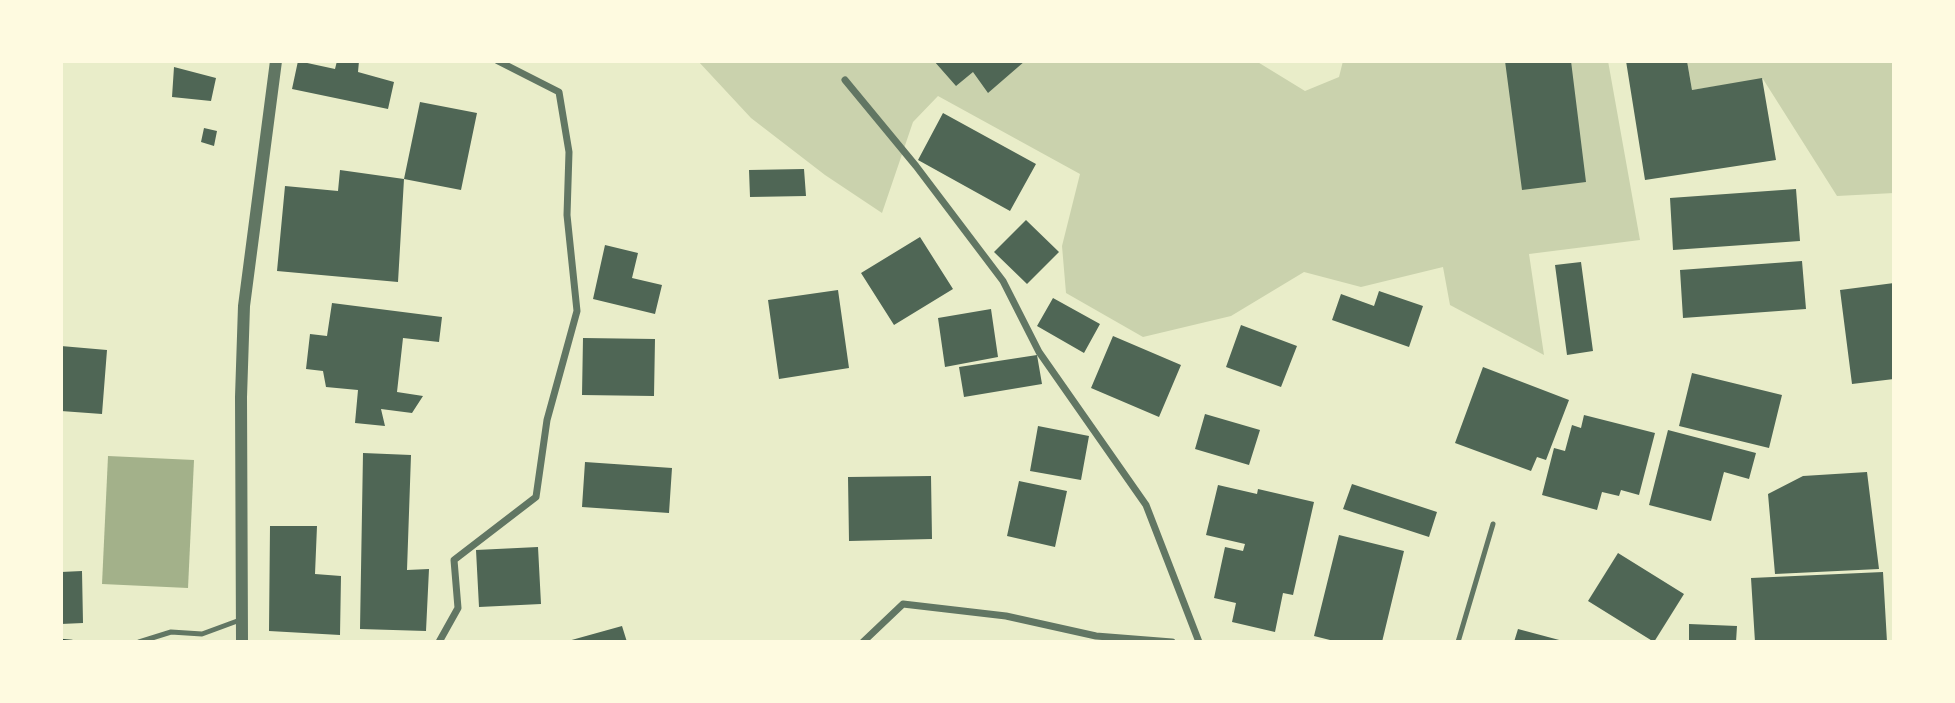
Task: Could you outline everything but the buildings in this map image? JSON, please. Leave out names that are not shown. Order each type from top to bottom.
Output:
[{"type":"street","points":[[242,642],[241,397],[244,306],[276,61]]},
{"type":"street","points":[[439,642],[458,608],[454,560],[536,497],[547,420],[577,311],[568,215],[569,152],[559,92],[498,61]]},
{"type":"street","points":[[845,80],[916,166],[1003,281],[1039,352],[1146,505],[1199,642]]},
{"type":"street","points":[[863,642],[903,604],[1006,616],[1096,636],[1171,642]]},
{"type":"lane","points":[[1458,642],[1493,524]]},
{"type":"lane","points":[[139,642],[171,632],[202,634],[243,619]]},
{"type":"path","points":[[61,641],[72,642]]},
{"type":"shaded area","points":[[698,61],[1256,61],[1305,91],[1339,77],[1343,61],[1608,61],[1640,240],[1529,254],[1544,355],[1450,305],[1443,267],[1361,287],[1304,272],[1231,316],[1143,337],[1066,293],[1062,246],[1080,174],[938,96],[913,122],[882,213],[825,175],[751,118]]},
{"type":"shaded area","points":[[1687,61],[1894,61],[1894,193],[1837,196],[1763,79],[1692,90]]},
{"type":"shaded area","points":[[108,456],[194,460],[188,588],[102,584]]}]
